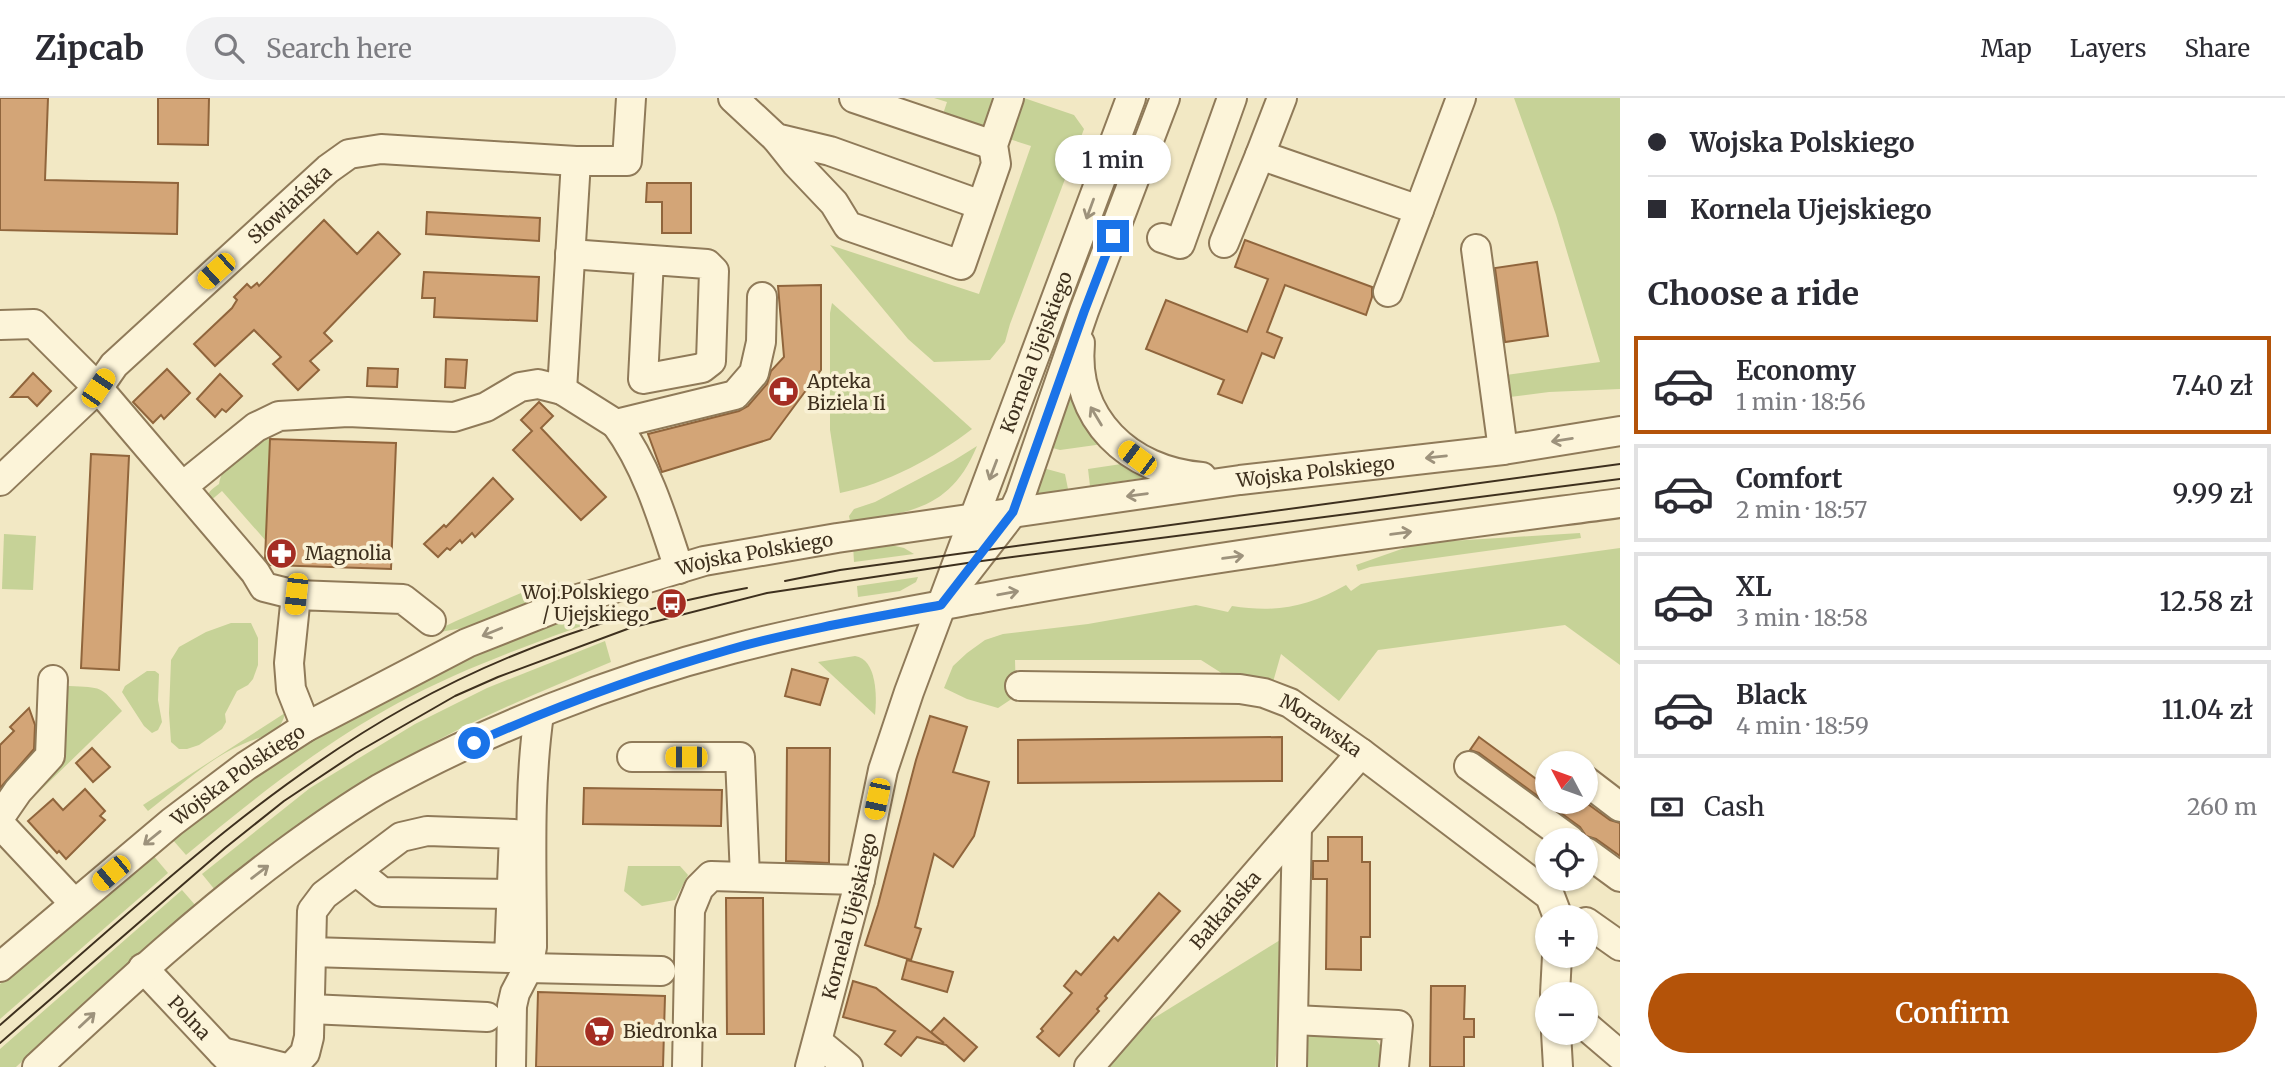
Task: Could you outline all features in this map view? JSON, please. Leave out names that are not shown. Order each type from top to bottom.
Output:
[{"type":"street","name":"Słowiańska","points":[[0,481],[98,388],[114,365],[328,169],[349,154],[382,149],[627,162],[631,98]]},
{"type":"street","points":[[733,98],[776,138],[834,204],[848,226],[961,265],[996,164],[993,145],[1009,98]]},
{"type":"street","points":[[854,98],[993,145]]},
{"type":"street","points":[[1130,98],[1163,104]]},
{"type":"street","name":"Kornela Ujejskiego","points":[[814,1055],[860,880],[883,770],[909,692],[1130,98]]},
{"type":"street","points":[[1162,238],[1180,244],[1232,98]]},
{"type":"street","points":[[1224,243],[1282,98]]},
{"type":"street","points":[[1388,292],[1461,98]]},
{"type":"street","name":"Kornela Ujejskiego","points":[[941,605],[1013,512],[1084,312],[1163,104]]},
{"type":"street","points":[[776,138],[830,151],[981,205]]},
{"type":"street","points":[[1260,155],[1419,210]]},
{"type":"street","points":[[562,390],[576,161]]},
{"type":"street","points":[[1476,249],[1503,450]]},
{"type":"street","points":[[570,254],[649,260]]},
{"type":"street","points":[[616,424],[735,395],[754,373],[761,342],[762,297]]},
{"type":"street","points":[[1084,312],[1080,376],[1093,413],[1112,439],[1137,458],[1175,474],[1240,480]]},
{"type":"street","points":[[0,325],[34,324],[98,388],[256,572],[264,587],[296,594],[403,599],[431,621]]},
{"type":"street","points":[[183,486],[256,427],[279,416],[348,412],[454,417],[486,407],[520,387],[538,384],[562,390],[616,424],[661,510],[679,569]]},
{"type":"street","name":"Wojska Polskiego","points":[[0,967],[172,822],[246,766],[306,727],[485,635],[579,599],[736,555],[975,517],[1240,480],[1503,450],[1620,430]]},
{"type":"street","points":[[37,1067],[208,912],[324,825],[375,792],[430,762],[539,714],[643,676],[730,649],[845,622],[1094,577],[1620,503]]},
{"type":"street","points":[[296,594],[289,663],[291,689],[306,727]]},
{"type":"street","points":[[0,817],[18,791],[50,756],[53,680]]},
{"type":"street","name":"Morawska","points":[[1020,687],[1240,689],[1264,693],[1290,703],[1362,753],[1553,905]]},
{"type":"street","points":[[511,1067],[512,1006],[515,993],[528,968],[532,947],[532,807],[539,714]]},
{"type":"street","name":"Bałkańska","points":[[1089,1067],[1362,753]]},
{"type":"street","points":[[632,757],[740,757],[745,877]]},
{"type":"street","points":[[1469,766],[1554,828]]},
{"type":"street","points":[[1598,790],[1620,807]]},
{"type":"street","points":[[0,824],[74,903]]},
{"type":"street","points":[[1292,1067],[1297,827]]},
{"type":"street","points":[[292,1067],[305,1053],[309,1037],[310,1009],[311,951],[312,911],[324,895],[401,837],[427,831],[514,834],[509,958],[311,951]]},
{"type":"street","points":[[1598,861],[1620,877]]},
{"type":"street","points":[[356,871],[382,892],[511,894]]},
{"type":"street","points":[[688,1067],[690,910],[699,888],[711,876],[860,880]]},
{"type":"street","points":[[1598,931],[1620,946]]},
{"type":"street","name":"Polna","points":[[144,968],[229,1059]]},
{"type":"street","points":[[528,968],[661,971]]},
{"type":"street","points":[[310,1009],[487,1017]]},
{"type":"street","points":[[1294,1020],[1398,1025],[1394,1067]]},
{"type":"street","points":[[1598,1036],[1620,1055]]},
{"type":"street","points":[[1557,1045],[1558,1067]]},
{"type":"street","points":[[814,1055],[848,1067]]},
{"type":"street","points":[[229,1059],[282,1067]]},
{"type":"green space","points":[[934,98],[1024,98],[1074,115],[1084,129],[1005,342],[990,360],[934,362],[908,339],[830,245],[979,294],[1031,146],[944,118],[947,102]]},
{"type":"green space","points":[[1514,98],[1620,98],[1620,389],[1549,392],[1510,397],[1506,375],[1600,362],[1556,215]]},
{"type":"green space","points":[[832,303],[972,429],[943,450],[910,468],[875,483],[840,493],[830,430]]},
{"type":"green space","points":[[1071,389],[1103,444],[1060,450],[1049,447]]},
{"type":"green space","points":[[270,439],[266,541],[222,491],[209,502],[208,496],[219,484],[231,460],[245,448]]},
{"type":"green space","points":[[977,446],[967,467],[955,483],[926,504],[892,515],[850,521],[849,516],[854,509],[875,502]]},
{"type":"green space","points":[[1128,463],[1155,476],[1090,486],[1088,469]]},
{"type":"green space","points":[[1043,468],[1065,474],[1068,489],[1037,494],[1035,492]]},
{"type":"green space","points":[[1580,533],[1581,538],[1370,567],[1358,571],[1356,565],[1413,545]]},
{"type":"green space","points":[[4,534],[36,536],[33,590],[2,589]]},
{"type":"green space","points":[[882,543],[904,548],[914,554],[854,562],[853,545]]},
{"type":"green space","points":[[1620,548],[1620,665],[1565,625],[1378,650],[1339,701],[1281,654],[1273,682],[1234,681],[1201,660],[1015,660],[1016,696],[998,708],[967,699],[944,688],[953,666],[967,653],[985,640],[1003,634],[1088,624],[1196,605],[1228,612],[1232,606],[1277,608],[1318,599],[1346,585],[1351,591],[1361,584],[1373,582]]},
{"type":"green space","points":[[918,577],[916,582],[900,591],[858,597],[857,586]]},
{"type":"green space","points":[[558,581],[562,591],[474,626],[429,634],[521,593],[527,599]]},
{"type":"green space","points":[[596,605],[601,619],[472,668],[423,690],[370,719],[288,774],[186,855],[172,839],[282,756],[377,701],[478,651]]},
{"type":"green space","points":[[231,623],[251,623],[258,638],[258,665],[253,679],[237,691],[225,714],[226,722],[222,729],[199,745],[179,749],[171,742],[171,660],[179,647],[206,632]]},
{"type":"green space","points":[[605,641],[611,662],[530,696],[424,747],[305,823],[215,890],[202,874],[310,788],[415,724],[487,688]]},
{"type":"green space","points":[[855,656],[868,664],[872,671],[875,715],[818,662]]},
{"type":"green space","points":[[147,671],[159,674],[158,700],[162,722],[158,730],[152,733],[144,726],[122,692],[125,686]]},
{"type":"green space","points":[[64,687],[100,690],[122,711],[14,816]]},
{"type":"green space","points":[[285,713],[275,730],[230,750],[194,774],[148,811],[143,805]]},
{"type":"green space","points":[[152,854],[168,873],[0,1019],[0,984]]},
{"type":"green space","points":[[628,866],[680,866],[688,875],[675,900],[642,906],[624,891]]},
{"type":"green space","points":[[182,890],[196,906],[122,969],[16,1067],[0,1067],[0,1049]]},
{"type":"green space","points":[[1285,937],[1275,1067],[1106,1067],[1138,1028]]},
{"type":"green space","points":[[1370,1032],[1386,1053],[1387,1067],[1306,1067],[1306,1034]]},
{"type":"building","points":[[0,98],[48,98],[45,180],[178,183],[177,234],[0,230]]},
{"type":"building","points":[[158,98],[209,98],[208,145],[158,144]]},
{"type":"building","points":[[647,183],[691,183],[691,233],[662,233],[662,202],[646,202]]},
{"type":"building","points":[[427,212],[540,218],[539,241],[426,234]]},
{"type":"building","points":[[324,220],[357,254],[378,232],[400,254],[324,333],[332,341],[310,361],[319,370],[298,390],[273,364],[281,357],[254,330],[215,366],[194,344],[232,308],[237,300],[234,297],[247,284],[251,288],[257,283],[259,286]]},
{"type":"building","points":[[1245,240],[1372,287],[1372,297],[1366,315],[1285,285],[1267,332],[1282,338],[1274,358],[1262,353],[1242,403],[1218,394],[1224,380],[1146,349],[1166,300],[1247,332],[1268,279],[1235,267]]},
{"type":"building","points":[[1537,262],[1548,336],[1505,342],[1495,268]]},
{"type":"building","points":[[424,272],[539,277],[537,321],[434,317],[435,298],[422,298]]},
{"type":"building","points":[[821,285],[821,370],[770,439],[662,472],[648,434],[739,411],[748,406],[767,384],[771,371],[784,357],[778,286]]},
{"type":"building","points":[[446,359],[467,360],[465,388],[445,387]]},
{"type":"building","points":[[368,368],[398,369],[397,387],[367,386]]},
{"type":"building","points":[[167,369],[190,393],[164,419],[161,415],[153,423],[133,402]]},
{"type":"building","points":[[33,373],[51,391],[37,406],[28,397],[11,397]]},
{"type":"building","points":[[220,374],[242,396],[226,412],[222,409],[215,417],[197,399]]},
{"type":"building","points":[[539,402],[553,416],[541,428],[606,497],[581,520],[513,450],[532,431],[521,420]]},
{"type":"building","points":[[270,439],[396,443],[391,569],[270,565],[265,559]]},
{"type":"building","points":[[91,454],[129,456],[119,670],[81,668]]},
{"type":"building","points":[[493,478],[513,499],[475,537],[472,533],[462,543],[460,540],[438,557],[424,544],[444,525],[446,527]]},
{"type":"building","points":[[792,669],[828,679],[820,705],[785,696]]},
{"type":"building","points":[[29,708],[35,725],[34,749],[0,788],[0,745],[14,731],[10,727]]},
{"type":"building","points":[[930,716],[967,727],[953,772],[989,782],[974,836],[953,867],[934,854],[915,927],[921,929],[911,960],[865,945]]},
{"type":"building","points":[[1282,737],[1282,781],[1018,783],[1018,740]]},
{"type":"building","points":[[1479,737],[1535,778],[1535,794],[1479,753],[1470,750]]},
{"type":"building","points":[[92,748],[110,767],[93,782],[76,763]]},
{"type":"building","points":[[787,748],[830,748],[829,863],[786,861]]},
{"type":"building","points":[[584,788],[722,790],[721,826],[583,824]]},
{"type":"building","points":[[85,789],[105,811],[100,816],[105,820],[66,859],[59,851],[57,853],[28,821],[53,799],[63,810]]},
{"type":"building","points":[[1598,811],[1620,823],[1620,856],[1598,840],[1598,828],[1580,827],[1562,814],[1598,814]]},
{"type":"building","points":[[1328,837],[1362,837],[1362,862],[1370,862],[1370,937],[1361,937],[1361,970],[1326,969],[1327,879],[1313,879],[1313,861],[1328,861]]},
{"type":"building","points":[[1159,893],[1180,911],[1105,996],[1107,998],[1097,1009],[1099,1011],[1059,1056],[1037,1037],[1072,993],[1064,986],[1076,971],[1081,975],[1114,937],[1118,941]]},
{"type":"building","points":[[726,898],[763,898],[764,1034],[727,1034]]},
{"type":"building","points":[[907,960],[953,972],[947,992],[902,979]]},
{"type":"building","points":[[853,981],[876,988],[944,1043],[931,1032],[944,1018],[977,1047],[964,1061],[946,1045],[917,1037],[901,1056],[885,1044],[895,1031],[843,1017]]},
{"type":"building","points":[[1431,986],[1465,986],[1464,1019],[1474,1019],[1474,1037],[1464,1037],[1464,1067],[1430,1067]]},
{"type":"building","name":"Biedronka","points":[[538,992],[665,996],[663,1067],[536,1067]]},
{"type":"tram line","points":[[785,581],[840,570],[1620,464]]},
{"type":"tram line","points":[[0,1043],[225,848],[284,801],[356,753],[455,696],[498,677],[630,628],[767,593],[974,562],[1620,479]]},
{"type":"tram line","points":[[0,1025],[146,897],[247,814],[352,739],[408,706],[489,666],[573,633],[659,607],[747,588]]},
{"type":"place","name":"Apteka Biziela Ii","points":[[784,392]]},
{"type":"place","name":"Magnolia","points":[[282,553]]},
{"type":"place","name":"Woj.Polskiego / Ujejskiego","points":[[672,603]]},
{"type":"place","name":"Biedronka","points":[[600,1031]]},
{"type":"route","points":[[474,743],[559,706],[730,649],[845,622],[941,605],[1013,512],[1020,497],[1113,236]]}]
